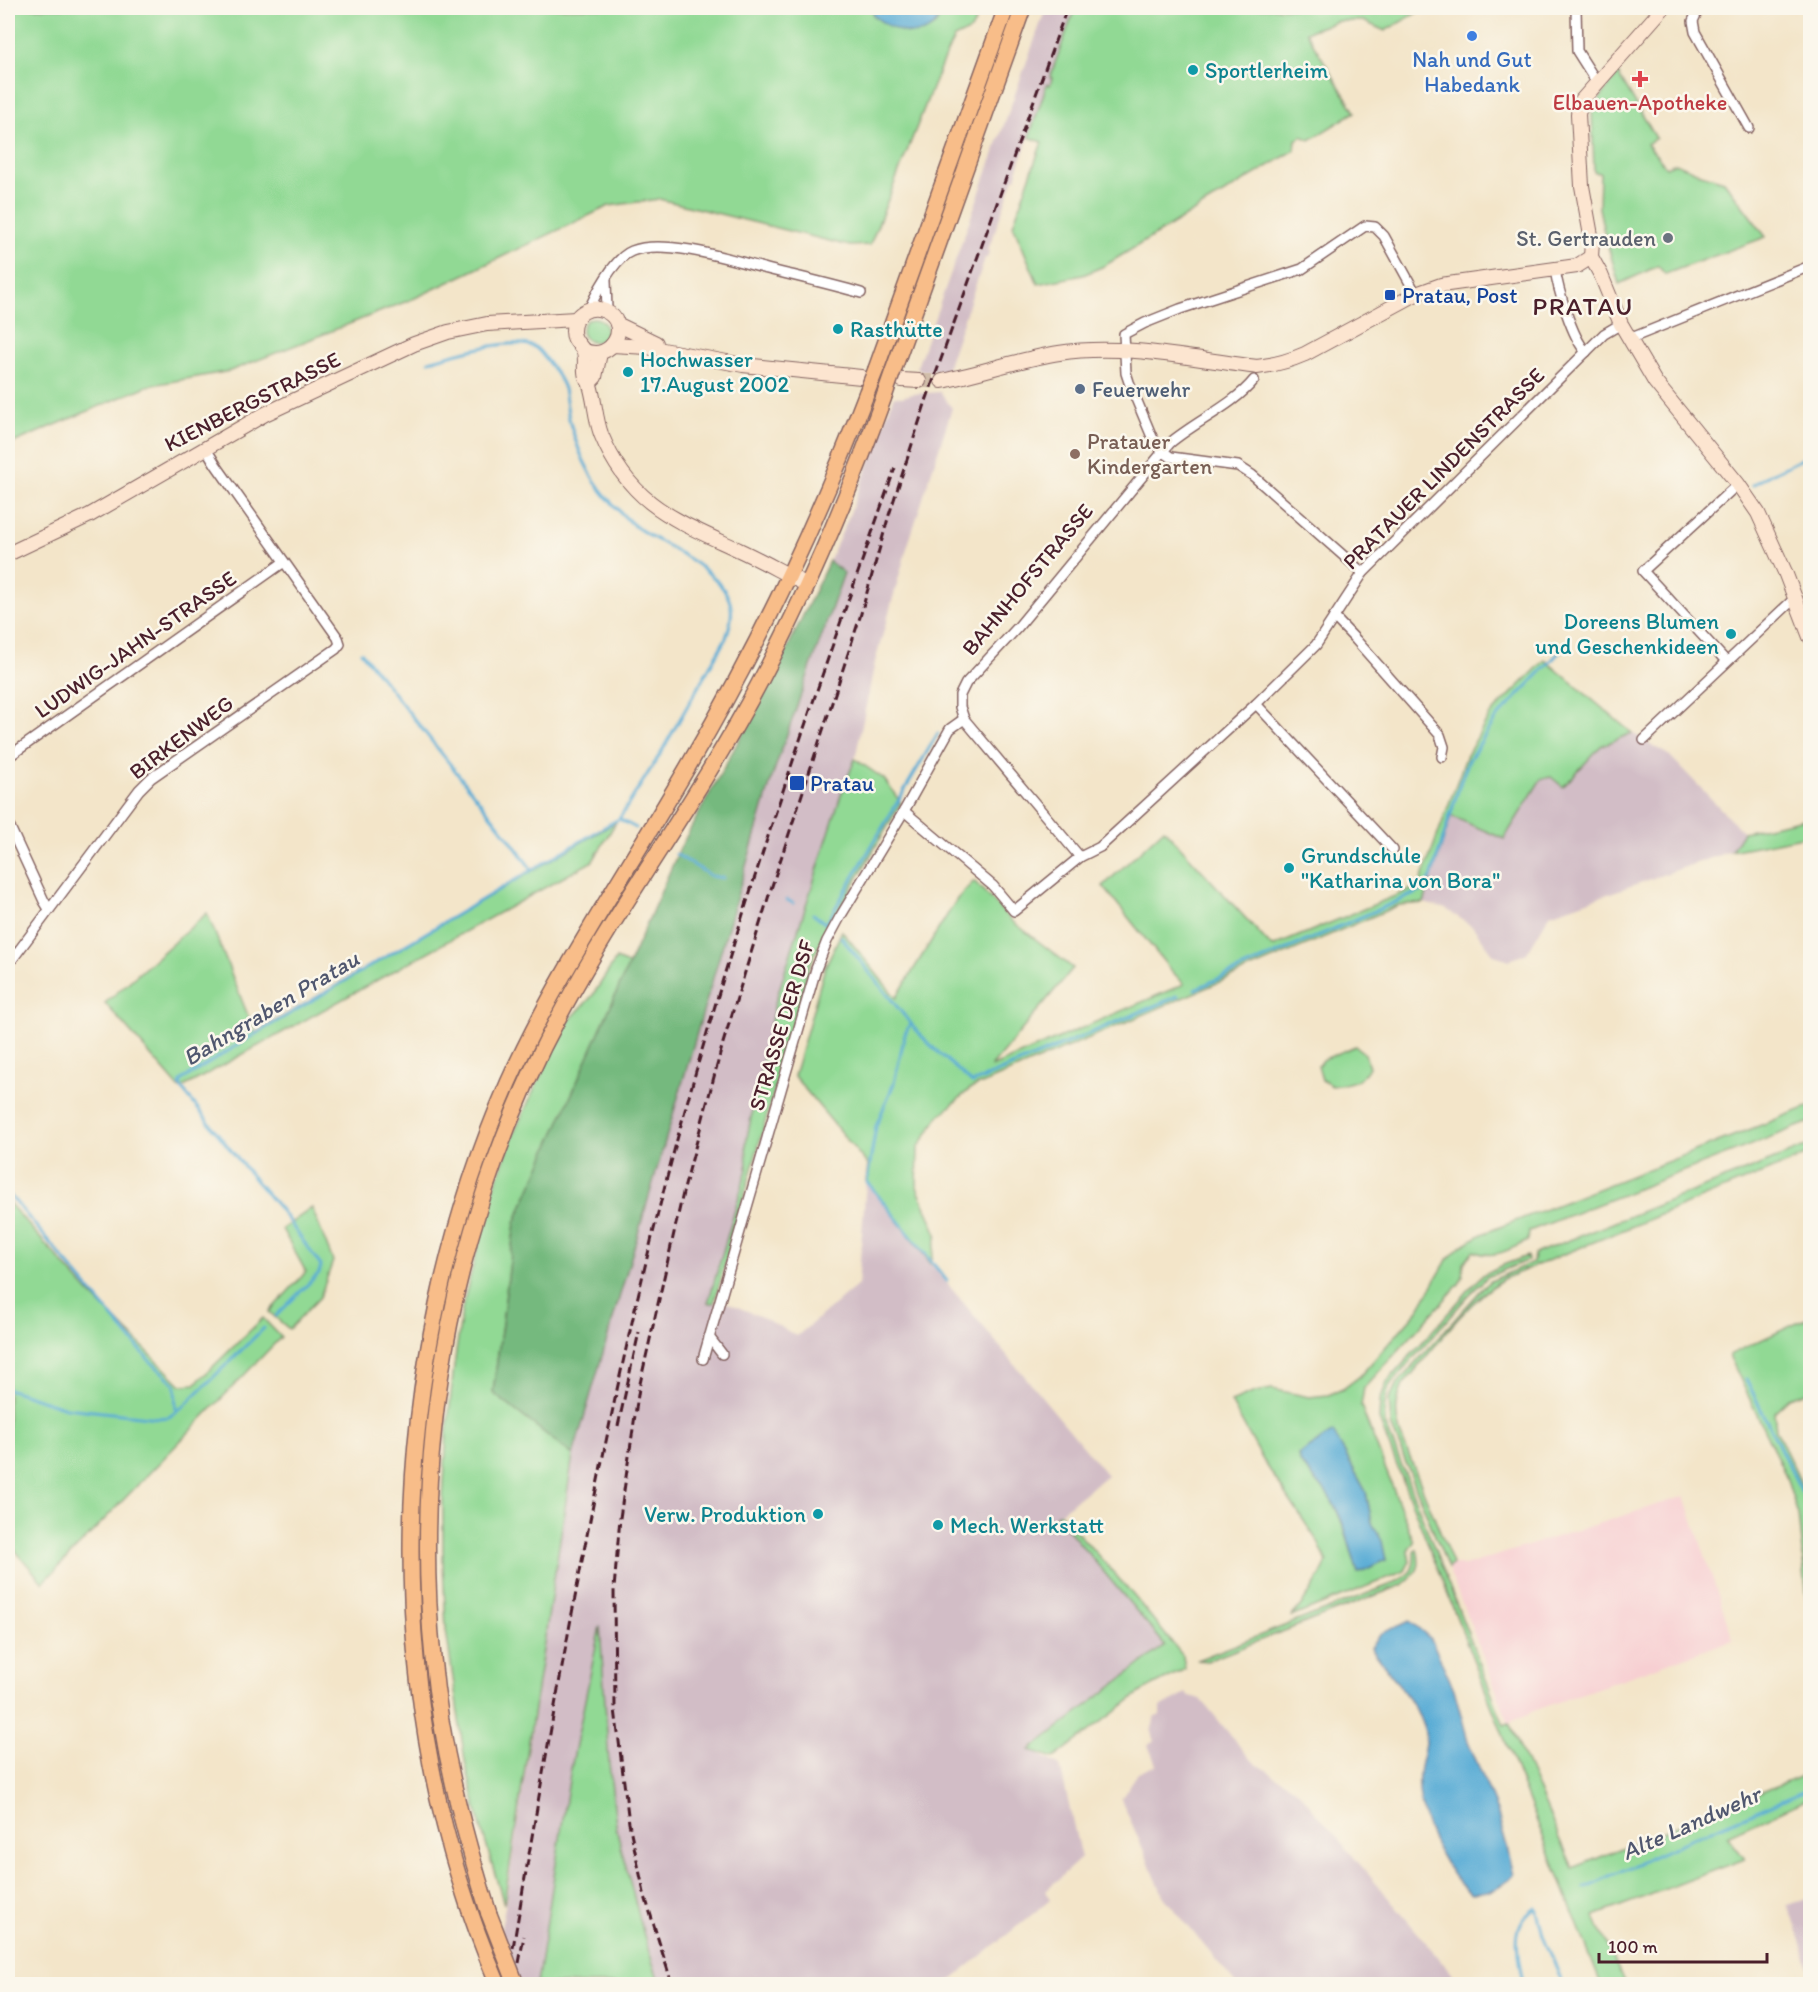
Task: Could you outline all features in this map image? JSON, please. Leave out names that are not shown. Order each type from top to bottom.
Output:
[{"type":"main road","points":[[498,1984],[479,1937],[448,1836],[437,1791],[418,1676],[412,1599],[411,1527],[414,1463],[425,1372],[441,1286],[480,1156],[509,1081],[570,963],[722,708],[789,576],[822,502],[876,369],[1006,8]]},
{"type":"main road","points":[[516,1984],[489,1914],[465,1833],[450,1771],[433,1659],[428,1519],[431,1460],[442,1363],[456,1293],[476,1218],[493,1167],[540,1054],[595,952],[738,722],[808,585],[885,394],[898,375],[1023,8]]},
{"type":"street","points":[[1576,8],[1577,51],[1596,81]]},
{"type":"street","points":[[1663,8],[1596,81],[1582,100],[1578,114],[1582,186],[1593,249],[1591,257],[1621,324],[1655,382],[1738,484],[1758,513],[1810,637]]},
{"type":"street","points":[[1699,8],[1693,21],[1695,32],[1749,128]]},
{"type":"street","points":[[1363,573],[1267,486],[1238,466],[1171,457],[1162,451],[1152,437],[1126,373],[1124,334],[1133,328],[1180,309],[1302,269],[1365,226],[1375,227],[1384,236],[1416,294]]},
{"type":"street","points":[[589,309],[612,269],[626,254],[645,247],[666,247],[719,257],[861,293]]},
{"type":"street","points":[[942,381],[1060,353],[1124,352],[1257,367],[1286,362],[1314,350],[1416,294],[1441,285],[1577,266],[1591,257]]},
{"type":"street","points":[[1629,339],[1810,266]]},
{"type":"street","points":[[1556,269],[1557,280],[1576,339],[1586,352]]},
{"type":"street","points":[[606,280],[607,311]]},
{"type":"street","points":[[671,350],[617,324],[607,311],[598,308],[589,309],[576,319],[573,333],[576,343],[583,350],[591,353],[606,349],[671,350],[742,364],[861,377]]},
{"type":"street","name":"KIENBERGSTRASSE","points":[[8,554],[77,522],[273,410],[433,337],[487,324],[576,319]]},
{"type":"street","name":"KIENBERGSTRASSE","points":[[529,322],[573,333]]},
{"type":"street","points":[[590,382],[595,377],[606,349],[617,335],[617,324]]},
{"type":"street","name":"PRATAUER LINDENSTRASSE","points":[[904,811],[993,886],[1014,911],[1080,857],[1100,848],[1256,704],[1316,645],[1363,573],[1586,352],[1611,328],[1621,324]]},
{"type":"street","points":[[583,350],[586,378],[590,382],[595,416],[606,444],[621,471],[643,497],[673,520],[808,585]]},
{"type":"street","points":[[898,375],[919,381]]},
{"type":"street","name":"BAHNHOFSTRASSE","points":[[963,720],[960,695],[966,682],[1018,627],[1162,451],[1190,427],[1246,391],[1254,380]]},
{"type":"street","points":[[205,447],[284,562]]},
{"type":"street","points":[[1726,662],[1643,571],[1738,484]]},
{"type":"street","name":"BIRKENWEG","points":[[8,965],[139,790],[151,778],[340,644],[284,562]]},
{"type":"street","name":"LUDWIG-JAHN-STRASSE","points":[[8,757],[284,562]]},
{"type":"street","points":[[1644,740],[1795,598]]},
{"type":"street","points":[[1334,618],[1440,735],[1443,747],[1442,757]]},
{"type":"street","points":[[1256,704],[1393,850]]},
{"type":"street","points":[[963,720],[1080,857]]},
{"type":"street","name":"STRASSE DER DSF","points":[[703,1359],[816,969],[827,941],[950,729],[963,720]]},
{"type":"street","points":[[8,823],[49,909]]},
{"type":"street","points":[[709,1337],[722,1354]]},
{"type":"shaded area","points":[[1046,8],[1075,8],[946,371],[920,371],[917,367]]},
{"type":"shaded area","points":[[940,392],[952,408],[907,548],[875,662],[855,759],[841,795],[746,1142],[747,1169],[708,1303],[728,1303],[764,1318],[797,1336],[858,1285],[866,1181],[931,1264],[1107,1475],[1057,1515],[1165,1645],[1031,1749],[1060,1766],[1081,1858],[1045,1891],[1050,1900],[946,1984],[660,1984],[646,1943],[617,1832],[609,1764],[600,1629],[570,1774],[537,1984],[490,1984],[505,1907],[573,1455],[773,774],[843,574],[829,561],[847,521],[894,396]]},
{"type":"shaded area","points":[[1632,733],[1670,756],[1743,832],[1731,851],[1550,914],[1527,953],[1510,960],[1494,955],[1473,927],[1446,909],[1424,903],[1451,816],[1504,838],[1541,779],[1551,776],[1563,787],[1601,746]]},
{"type":"shaded area","points":[[1685,1496],[1733,1640],[1538,1709],[1509,1723],[1448,1568],[1453,1564],[1464,1566]]},
{"type":"shaded area","points":[[1186,1693],[1201,1699],[1250,1759],[1298,1791],[1461,1984],[1236,1984],[1164,1897],[1121,1799],[1138,1773],[1156,1765],[1148,1745],[1155,1741],[1151,1731],[1155,1718],[1160,1715],[1160,1707]]},
{"type":"shaded area","points":[[1810,1898],[1810,1970],[1788,1905]]},
{"type":"green space","points":[[8,8],[874,8],[874,15],[886,24],[901,31],[916,33],[931,28],[945,8],[983,8],[971,30],[954,38],[942,63],[870,245],[850,246],[659,199],[609,206],[415,298],[230,371],[147,386],[8,445]]},
{"type":"green space","points":[[1075,8],[1425,8],[1385,31],[1363,21],[1338,21],[1306,32],[1355,112],[1310,140],[1302,136],[1296,140],[1295,150],[1104,266],[1083,275],[1038,284],[1013,225],[1042,142],[1029,137],[1047,84],[1050,85],[1052,78],[1050,77]]},
{"type":"green space","points":[[1618,74],[1656,138],[1647,144],[1666,167],[1676,163],[1724,181],[1766,237],[1665,274],[1658,266],[1619,284],[1599,208],[1600,173],[1594,172],[1592,109]]},
{"type":"green space","points":[[589,318],[599,318],[606,325],[606,335],[599,342],[589,342],[582,335],[582,325]]},
{"type":"green space","points":[[829,561],[844,573],[773,774],[573,1455],[493,1393],[515,1223],[680,848],[776,672]]},
{"type":"green space","points":[[1545,660],[1632,733],[1601,746],[1563,787],[1551,777],[1541,779],[1504,839],[1451,816],[1424,903],[1399,905],[970,1089],[938,1117],[918,1148],[917,1187],[937,1234],[931,1264],[866,1181],[868,1165],[794,1076],[825,967],[842,931],[896,998],[957,899],[974,881],[1012,921],[1073,968],[991,1067],[1184,984],[1103,886],[1164,829],[1272,947],[1419,886],[1466,757],[1490,715]]},
{"type":"green space","points":[[855,759],[884,779],[901,803],[823,937],[809,967],[714,1303],[708,1303],[747,1169],[746,1142],[775,1003],[841,795]]},
{"type":"green space","points":[[1810,818],[1810,837],[1731,851],[1743,832]]},
{"type":"green space","points":[[616,822],[593,861],[180,1089],[105,1003],[207,913],[255,1033]]},
{"type":"green space","points":[[616,959],[630,965],[515,1223],[493,1393],[573,1455],[504,1904],[480,1824],[465,1761],[446,1630],[443,1499],[454,1366],[463,1304],[491,1197],[513,1135],[564,1026],[593,995]]},
{"type":"green space","points":[[1355,1046],[1365,1054],[1369,1067],[1366,1072],[1354,1081],[1332,1086],[1322,1080],[1318,1066],[1322,1060]]},
{"type":"green space","points":[[1810,1106],[1810,1122],[1529,1231],[1528,1241],[1507,1250],[1495,1254],[1481,1254],[1473,1251],[1464,1263],[1463,1275],[1459,1284],[1364,1388],[1361,1406],[1414,1542],[1408,1551],[1410,1561],[1405,1571],[1291,1617],[1311,1591],[1327,1562],[1318,1542],[1263,1460],[1231,1402],[1255,1392],[1272,1389],[1309,1397],[1328,1395],[1343,1389],[1360,1376],[1419,1309],[1447,1260],[1461,1246],[1482,1234]],"holes":[[[1340,1444],[1366,1492],[1372,1523],[1386,1560],[1358,1573],[1335,1507],[1300,1462],[1298,1455]]]},
{"type":"green space","points":[[1810,1145],[1810,1154],[1503,1279],[1475,1301],[1450,1328],[1403,1385],[1397,1409],[1400,1433],[1453,1564],[1448,1568],[1391,1425],[1389,1400],[1396,1385],[1482,1289],[1491,1281],[1533,1262],[1534,1254]]},
{"type":"green space","points":[[8,1202],[91,1295],[181,1385],[195,1384],[263,1318],[281,1337],[43,1583],[8,1542]]},
{"type":"green space","points":[[312,1208],[333,1261],[320,1297],[289,1329],[269,1312],[306,1272],[282,1229]]},
{"type":"green space","points":[[1527,1256],[1528,1260],[1487,1277],[1467,1297],[1390,1385],[1384,1418],[1504,1725],[1509,1723],[1573,1868],[1809,1773],[1810,1770],[1810,1798],[1727,1836],[1745,1859],[1594,1916],[1625,1984],[1601,1984],[1379,1420],[1380,1401],[1387,1382],[1481,1276]]},
{"type":"green space","points":[[1810,1317],[1810,1387],[1807,1392],[1789,1398],[1774,1412],[1776,1430],[1810,1502],[1810,1627],[1798,1515],[1785,1474],[1729,1355]]},
{"type":"green space","points":[[1060,1513],[1129,1590],[1183,1656],[1185,1669],[1141,1692],[1054,1758],[1030,1750],[1165,1645],[1056,1515]]},
{"type":"green space","points":[[1417,1549],[1419,1562],[1417,1570],[1402,1585],[1207,1661],[1197,1660],[1392,1584],[1410,1572],[1414,1552]]},
{"type":"green space","points":[[600,1626],[609,1764],[617,1832],[646,1943],[660,1984],[537,1984],[570,1774]]},
{"type":"water","points":[[874,8],[945,8],[933,26],[924,32],[909,33],[893,28],[873,15]]},
{"type":"water","points":[[1333,1432],[1366,1492],[1372,1523],[1382,1541],[1386,1560],[1358,1573],[1340,1516],[1330,1498],[1300,1462],[1298,1455]]},
{"type":"water","points":[[1410,1621],[1431,1639],[1454,1689],[1468,1741],[1497,1811],[1514,1874],[1505,1883],[1490,1891],[1471,1894],[1455,1878],[1434,1842],[1424,1815],[1419,1787],[1425,1733],[1417,1713],[1402,1689],[1371,1648],[1380,1634]]},
{"type":"waterway","points":[[429,361],[499,345],[527,345],[536,348],[561,382],[570,424],[579,449],[593,479],[606,496],[633,525],[706,571],[727,594],[731,615],[726,638],[659,756],[619,819]]},
{"type":"waterway","name":"Bahngraben Pratau","points":[[1753,485],[1810,455]]},
{"type":"waterway","name":"Bahngraben Pratau","points":[[1195,989],[1421,891],[1431,878],[1469,760],[1495,720],[1569,642]]},
{"type":"waterway","points":[[361,652],[532,870]]},
{"type":"waterway","points":[[813,914],[826,924],[938,733]]},
{"type":"waterway","name":"Bahngraben Pratau","points":[[276,1316],[319,1273],[321,1266],[280,1209],[183,1090],[180,1085],[182,1080],[613,822],[619,819],[636,828]]},
{"type":"waterway","name":"Bahngraben Pratau","points":[[676,854],[711,876],[723,878]]},
{"type":"waterway","name":"Bahngraben Pratau","points":[[787,900],[793,903]]},
{"type":"waterway","name":"Bahngraben Pratau","points":[[841,937],[927,1042],[972,1083],[1178,996]]},
{"type":"waterway","points":[[910,1024],[905,1034],[894,1083],[876,1126],[867,1182],[947,1281]]},
{"type":"waterway","points":[[8,1193],[148,1359],[175,1384],[176,1413]]},
{"type":"waterway","name":"Bahngraben Pratau","points":[[8,1389],[66,1408],[158,1418],[169,1417],[184,1406],[264,1328]]},
{"type":"waterway","points":[[1746,1379],[1802,1492],[1809,1511],[1810,1522]]},
{"type":"waterway","name":"Alte Landwehr","points":[[1584,1888],[1718,1827],[1810,1789]]},
{"type":"waterway","name":"Alte Landwehr","points":[[1523,1984],[1518,1953],[1518,1932],[1527,1914],[1536,1907],[1543,1935],[1563,1984]]},
{"type":"tunnel","points":[[919,381],[942,381]]},
{"type":"railway","points":[[672,1984],[644,1893],[629,1823],[615,1709],[614,1589],[620,1518],[639,1388],[683,1193],[723,1043],[860,617],[889,515],[926,401],[1067,8]]},
{"type":"railway","points":[[513,1948],[580,1569],[619,1380],[663,1193],[714,1010],[771,828],[895,468]]},
{"type":"railway","points":[[618,1426],[639,1332]]},
{"type":"railway","points":[[519,1963],[524,1936]]},
{"type":"place","name":"Nah und Gut Habedank","points":[[1472,36]]},
{"type":"place","name":"Sportlerheim","points":[[1193,70]]},
{"type":"place","name":"Elbauen-Apotheke","points":[[1640,79]]},
{"type":"place","name":"St. Gertrauden","points":[[1668,238]]},
{"type":"place","name":"Pratau, Post","points":[[1390,295]]},
{"type":"place","name":"Rasthütte","points":[[838,329]]},
{"type":"place","name":"Hochwasser 17.August 2002","points":[[628,372]]},
{"type":"place","name":"Feuerwehr","points":[[1080,389]]},
{"type":"place","name":"Pratauer Kindergarten","points":[[1075,454]]},
{"type":"place","name":"Doreens Blumen und Geschenkideen","points":[[1731,634]]},
{"type":"place","name":"Pratau","points":[[797,783]]},
{"type":"place","name":"Grundschule \"Katharina von Bora\"","points":[[1289,868]]},
{"type":"place","name":"Verw. Produktion","points":[[818,1514]]},
{"type":"place","name":"Mech. Werkstatt","points":[[938,1525]]},
{"type":"district","name":"PRATAU","points":[[1583,306]]}]
